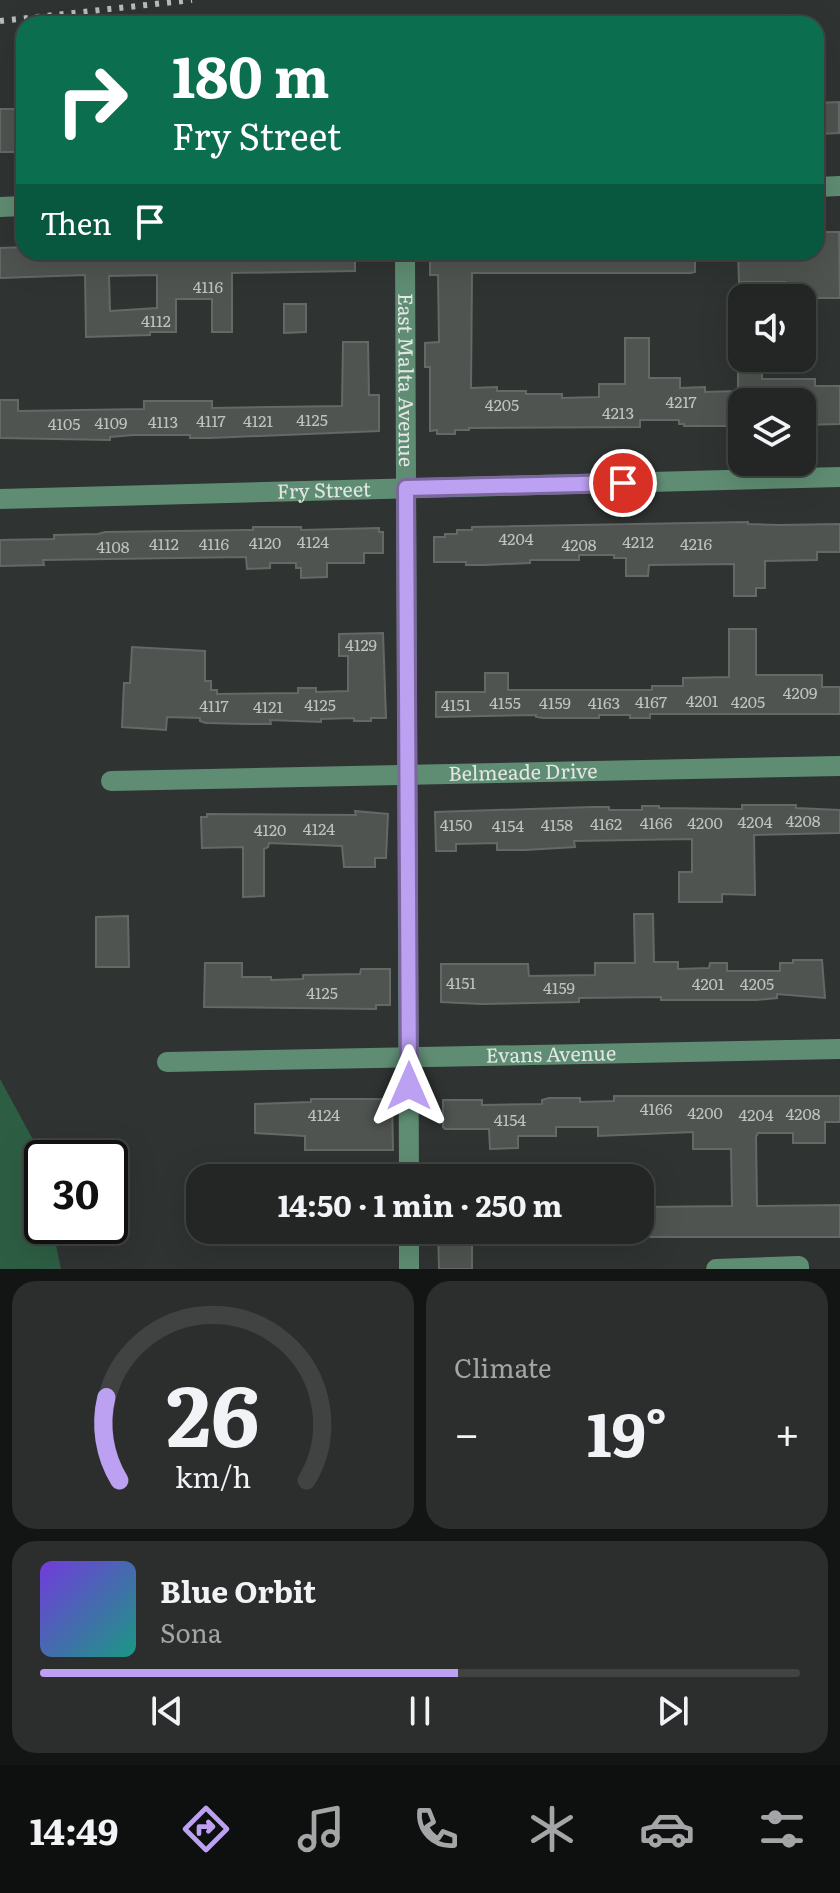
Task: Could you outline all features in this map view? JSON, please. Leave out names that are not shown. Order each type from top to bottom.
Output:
[{"type":"street","name":"East Malta Avenue","points":[[405,260],[409,1164]]},
{"type":"street","name":"Fry Street","points":[[0,499],[840,477]]},
{"type":"street","name":"Belmeade Drive","points":[[111,781],[840,766]]},
{"type":"street","name":"Evans Avenue","points":[[167,1062],[840,1049]]},
{"type":"street","points":[[409,1244],[409,1269]]},
{"type":"street","points":[[716,1269],[799,1266],[799,1269]]},
{"type":"green space","points":[[0,1079],[33,1140],[24,1140],[24,1244],[56,1244],[61,1269],[0,1269]]},
{"type":"building","points":[[839,102],[839,133],[824,134],[824,103]]},
{"type":"building","points":[[0,109],[16,109],[16,152],[0,152]]},
{"type":"building","points":[[824,232],[839,232],[840,298],[816,298],[816,284],[739,282],[738,260],[824,260]]},
{"type":"building","points":[[16,247],[16,260],[355,260],[355,271],[232,273],[232,332],[212,332],[212,299],[176,299],[176,332],[86,337],[85,275],[0,278],[0,248]],"holes":[[[157,275],[157,308],[110,311],[109,276]]]},
{"type":"building","points":[[430,260],[695,260],[695,272],[691,273],[472,273],[471,388],[497,387],[497,391],[562,394],[562,398],[599,397],[599,384],[625,384],[625,338],[649,338],[649,378],[680,378],[680,388],[705,387],[705,392],[728,391],[728,426],[684,426],[679,424],[679,420],[640,420],[640,427],[469,428],[455,430],[455,434],[430,431],[430,367],[425,367],[425,343],[439,342],[438,275],[430,275]]},
{"type":"building","points":[[284,304],[306,304],[306,332],[284,333]]},
{"type":"building","points":[[343,342],[368,342],[369,395],[379,395],[379,431],[210,438],[133,435],[110,437],[110,440],[0,438],[0,400],[18,400],[18,411],[144,409],[144,401],[212,401],[212,408],[342,406]]},
{"type":"building","points":[[738,372],[762,372],[762,379],[815,379],[815,386],[840,386],[840,424],[816,425],[816,388],[738,388]]},
{"type":"building","points":[[748,522],[840,524],[840,552],[817,552],[817,560],[765,561],[765,588],[756,588],[756,596],[734,596],[734,564],[649,565],[648,576],[626,576],[626,558],[614,558],[614,555],[579,555],[579,560],[530,560],[530,563],[484,565],[434,562],[434,537],[457,534],[457,530],[472,530],[472,527]]},
{"type":"building","points":[[253,527],[301,527],[301,530],[379,528],[379,532],[383,532],[383,553],[364,553],[364,563],[327,563],[327,577],[301,578],[301,568],[296,568],[296,563],[270,563],[270,568],[247,569],[246,557],[43,560],[44,565],[0,566],[0,540],[54,539],[54,535],[105,532],[253,530]]},
{"type":"building","points":[[729,629],[756,629],[756,675],[822,675],[822,687],[840,687],[840,714],[650,714],[650,718],[630,718],[630,715],[599,715],[599,718],[543,718],[536,715],[436,717],[436,692],[485,692],[485,673],[508,673],[508,690],[652,690],[652,686],[683,686],[683,678],[729,677]]},
{"type":"building","points":[[383,633],[386,718],[371,718],[371,721],[321,719],[321,722],[270,720],[271,724],[249,724],[206,723],[200,718],[167,717],[166,730],[122,727],[124,683],[130,683],[132,647],[205,651],[205,681],[211,681],[211,690],[217,690],[217,694],[298,693],[298,688],[316,688],[316,692],[348,691],[348,656],[339,656],[339,634]]},
{"type":"building","points":[[742,805],[796,805],[796,808],[840,810],[840,833],[754,835],[755,895],[722,894],[722,902],[679,902],[679,872],[692,872],[692,839],[574,841],[575,847],[525,850],[497,850],[497,843],[456,844],[456,851],[436,851],[435,812],[592,807],[642,810],[642,806],[742,809]]},
{"type":"building","points":[[355,811],[388,814],[386,858],[375,858],[375,867],[344,867],[342,846],[269,843],[264,849],[264,896],[243,897],[243,847],[202,848],[201,817],[207,817],[207,814],[356,815]]},
{"type":"building","points":[[634,914],[653,914],[654,962],[678,962],[678,969],[709,968],[710,963],[727,963],[727,971],[780,971],[780,963],[822,960],[825,998],[777,994],[777,998],[756,1000],[661,1000],[661,997],[579,998],[579,1002],[441,1002],[441,964],[528,964],[529,976],[595,975],[595,963],[635,963]]},
{"type":"building","points":[[128,916],[129,967],[96,967],[96,917]]},
{"type":"building","points":[[205,963],[242,963],[242,977],[271,977],[271,980],[303,979],[303,975],[360,974],[361,969],[390,969],[390,1005],[376,1005],[376,1009],[204,1007]]},
{"type":"building","points":[[614,1096],[840,1096],[840,1122],[825,1122],[825,1143],[793,1143],[793,1133],[758,1133],[756,1137],[757,1206],[840,1205],[840,1237],[654,1237],[654,1207],[732,1206],[731,1149],[693,1149],[693,1132],[598,1136],[598,1127],[556,1127],[556,1136],[518,1136],[518,1148],[490,1149],[489,1129],[443,1127],[443,1100],[482,1100],[482,1105],[542,1104],[542,1100],[549,1098],[580,1098],[580,1102],[614,1101]]},
{"type":"building","points":[[311,1099],[392,1099],[393,1150],[305,1150],[305,1136],[255,1133],[255,1104],[311,1102]]},
{"type":"building","points":[[438,1244],[472,1244],[472,1269],[439,1269]]},
{"type":"railway","points":[[46,16],[192,0]]},
{"type":"railway","points":[[0,21],[16,19]]},
{"type":"route","points":[[409,1086],[406,488],[623,483]]}]
